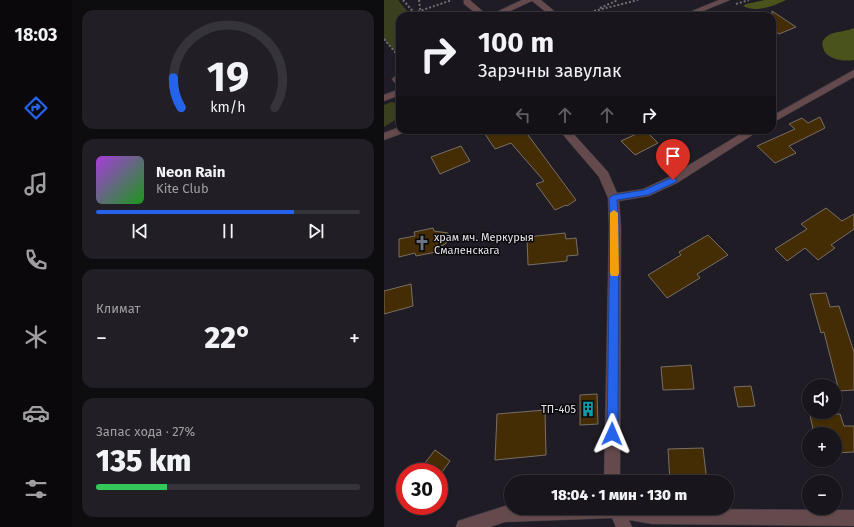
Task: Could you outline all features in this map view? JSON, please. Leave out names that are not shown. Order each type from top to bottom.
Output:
[{"type":"street","points":[[501,12],[529,0]]},
{"type":"street","points":[[536,0],[551,12]]},
{"type":"street","points":[[467,2],[479,12]]},
{"type":"street","points":[[698,12],[729,3]]},
{"type":"street","points":[[776,118],[854,73]]},
{"type":"street","points":[[384,98],[396,94]]},
{"type":"street","points":[[384,138],[396,133]]},
{"type":"street","points":[[568,134],[604,175],[613,198],[615,235],[612,475]]},
{"type":"street","points":[[613,198],[645,193],[673,180],[748,134]]},
{"type":"street","points":[[464,527],[504,514]]},
{"type":"street","points":[[619,515],[624,527]]},
{"type":"street","points":[[647,515],[854,518]]},
{"type":"path","points":[[403,0],[413,12]]},
{"type":"path","points":[[419,0],[421,10]]},
{"type":"path","points":[[416,12],[452,0]]},
{"type":"path","points":[[594,11],[618,0]]},
{"type":"path","points":[[594,11],[638,0]]},
{"type":"path","points":[[729,3],[749,0]]},
{"type":"path","points":[[384,38],[396,53]]},
{"type":"green space","points":[[384,0],[398,0],[408,12],[396,12],[396,53],[384,39]]},
{"type":"green space","points":[[765,0],[786,0],[759,9],[743,6],[746,4]]},
{"type":"green space","points":[[854,28],[854,60],[835,59],[824,51],[822,44],[826,37],[833,33]]},
{"type":"green space","points":[[392,102],[396,104],[396,120],[384,127],[384,105]]},
{"type":"building","points":[[776,14],[796,27],[779,34],[776,32]]},
{"type":"building","points":[[820,117],[825,128],[789,146],[796,153],[775,163],[757,146],[795,129],[789,124],[802,118],[808,123]]},
{"type":"building","points":[[485,134],[530,134],[528,135],[576,200],[567,206],[566,205],[555,210],[536,184],[544,181],[511,143],[495,149]]},
{"type":"building","points":[[636,134],[649,134],[658,143],[635,155],[621,141]]},
{"type":"building","points":[[461,146],[470,161],[440,174],[431,157]]},
{"type":"building","points":[[826,208],[842,221],[854,214],[854,229],[831,245],[835,248],[818,260],[805,248],[787,261],[775,249],[807,229],[801,224]]},
{"type":"building","name":"храм мч. Меркурыя Смаленскага","points":[[433,228],[434,231],[448,233],[448,241],[444,245],[435,247],[436,252],[416,256],[415,253],[399,257],[399,239],[415,236],[414,232]]},
{"type":"building","points":[[565,233],[566,239],[576,238],[578,255],[567,256],[567,261],[528,265],[527,237]]},
{"type":"building","points":[[708,235],[728,255],[697,274],[700,278],[667,298],[648,275],[681,255],[679,252]]},
{"type":"building","points":[[411,284],[413,306],[384,314],[384,291]]},
{"type":"building","points":[[826,293],[830,307],[839,306],[854,352],[854,390],[842,391],[842,379],[836,379],[824,332],[821,333],[810,294]]},
{"type":"building","points":[[691,365],[694,389],[663,390],[661,367]]},
{"type":"building","points":[[751,386],[755,406],[738,407],[734,387]]},
{"type":"building","name":"ТП-405","points":[[597,394],[598,424],[580,425],[580,395]]},
{"type":"building","points":[[545,410],[546,455],[495,460],[497,414]]},
{"type":"building","points":[[811,419],[842,419],[844,426],[854,426],[854,452],[842,453],[842,427],[813,427]]},
{"type":"building","points":[[703,448],[706,475],[670,475],[668,449]]},
{"type":"building","points":[[435,450],[450,461],[448,464],[425,463]]},
{"type":"slow traffic","points":[[614,213],[614,273]]},
{"type":"place","name":"храм мч. Меркурыя Смаленскага","points":[[422,243]]},
{"type":"place","name":"ТП-405","points":[[588,409]]},
{"type":"route","points":[[612,434],[615,227],[613,198],[645,193],[673,180]]}]
